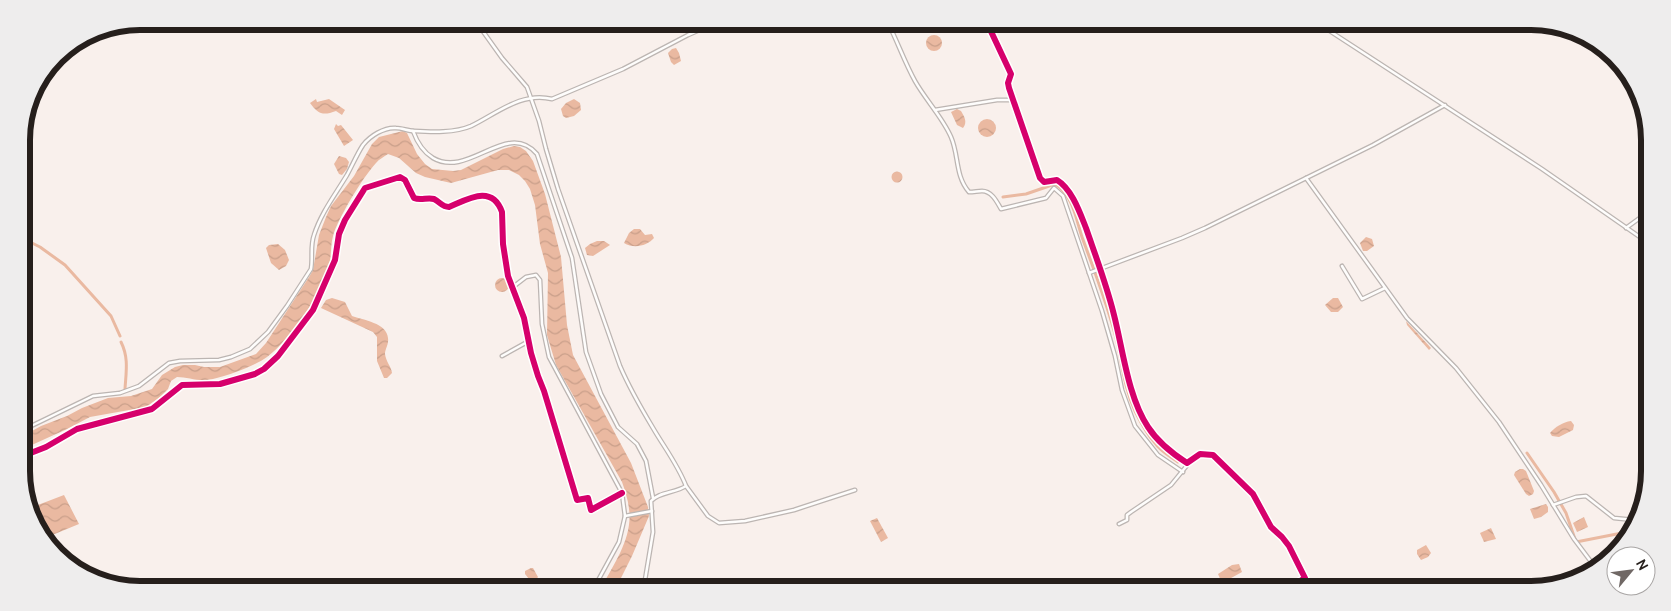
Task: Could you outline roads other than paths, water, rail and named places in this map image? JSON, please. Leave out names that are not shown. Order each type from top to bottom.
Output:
[{"type":"street","points":[[482,30],[502,58],[523,82],[531,98],[558,189],[620,366],[686,486],[708,516],[719,523],[745,521],[786,512],[855,490]]},
{"type":"street","points":[[30,427],[93,396],[120,393],[138,386],[169,364],[219,360],[250,349],[268,332],[310,269],[312,243],[318,222],[363,146],[373,136],[387,128],[413,131],[456,131],[471,126],[502,108],[527,98],[552,99],[587,86],[623,70],[699,30]]},
{"type":"street","points":[[892,30],[916,83],[951,137],[958,173],[969,192],[981,190],[988,192],[1002,208],[1046,198],[1054,188],[1063,196],[1102,310],[1124,398],[1135,426],[1158,455],[1183,472]]},
{"type":"street","points":[[990,30],[1011,74],[1008,83],[1040,178],[1044,182],[1054,179],[1064,185],[1079,212],[1114,314],[1130,383],[1142,416],[1156,437],[1184,462],[1189,463]]},
{"type":"street","points":[[1330,30],[1484,133],[1542,169],[1641,238]]},
{"type":"street","points":[[935,110],[997,100],[1013,100]]},
{"type":"street","points":[[1089,273],[1182,238],[1373,145],[1444,105]]},
{"type":"street","points":[[413,131],[418,144],[425,152],[431,157],[444,162],[460,163],[493,148],[510,143],[522,143],[530,146],[537,154],[572,258],[586,352],[601,394],[618,428],[637,444],[646,461],[653,498],[651,501],[653,532],[645,581]]},
{"type":"street","points":[[30,453],[46,447],[78,429],[152,409],[182,385],[220,384],[255,374],[264,369],[278,356],[313,310],[335,260],[339,234],[351,208],[365,188],[400,177],[405,180],[414,198],[436,200],[444,207],[476,196],[485,195],[493,198],[502,212],[501,223],[505,264],[524,318],[538,376],[577,500],[588,498],[591,510],[622,493]]},
{"type":"street","points":[[1306,178],[1407,318],[1456,368],[1498,422],[1574,539],[1592,562]]},
{"type":"street","points":[[1626,228],[1641,217]]},
{"type":"street","points":[[1342,266],[1362,299],[1384,288]]},
{"type":"street","points":[[513,287],[531,275],[536,274],[540,280],[542,324],[549,358],[622,493],[625,516],[620,542],[598,581]]},
{"type":"street","points":[[502,356],[529,341]]},
{"type":"street","points":[[1119,524],[1127,520],[1131,512],[1171,485],[1189,463],[1200,454],[1213,454],[1253,494],[1271,526],[1289,546],[1305,578],[1300,581]]},
{"type":"street","points":[[653,498],[686,486]]},
{"type":"street","points":[[1553,505],[1586,496],[1614,518],[1630,520]]},
{"type":"street","points":[[625,516],[652,511]]},
{"type":"water","points":[[934,35],[942,43],[934,51],[926,43]]},
{"type":"water","points":[[676,48],[681,61],[674,65],[668,53]]},
{"type":"water","points":[[316,99],[317,102],[329,99],[345,110],[342,115],[336,111],[321,113],[310,103]]},
{"type":"water","points":[[574,99],[580,103],[581,110],[574,116],[566,118],[563,116],[561,109],[566,103]]},
{"type":"water","points":[[957,109],[961,111],[965,119],[963,128],[957,125],[951,112]]},
{"type":"water","points":[[983,119],[991,119],[996,124],[994,135],[983,137],[978,132],[978,124]]},
{"type":"water","points":[[336,124],[338,126],[341,125],[353,140],[344,146],[334,129]]},
{"type":"water","points":[[403,131],[407,133],[417,154],[432,169],[461,170],[503,149],[514,146],[526,151],[533,161],[545,194],[561,257],[567,325],[573,355],[631,463],[648,507],[649,516],[620,581],[605,581],[626,539],[630,519],[627,498],[622,482],[556,365],[547,335],[548,273],[540,244],[535,205],[530,189],[525,181],[519,175],[509,170],[498,170],[451,183],[416,173],[399,158],[388,154],[379,160],[364,178],[340,219],[333,236],[328,269],[311,305],[286,339],[267,357],[247,368],[214,379],[203,380],[177,377],[171,381],[168,389],[160,397],[146,407],[90,417],[30,446],[30,432],[41,426],[108,398],[131,396],[152,389],[162,375],[175,367],[195,365],[220,367],[256,354],[266,343],[313,270],[319,235],[331,206],[354,176],[372,144],[379,137]]},
{"type":"water","points":[[339,156],[346,158],[349,162],[347,169],[342,175],[339,174],[334,164]]},
{"type":"water","points":[[897,171],[903,177],[897,183],[891,177]]},
{"type":"water","points":[[634,229],[640,229],[645,235],[652,234],[654,238],[640,246],[624,243],[629,233]]},
{"type":"water","points":[[1366,237],[1372,239],[1374,246],[1367,251],[1363,251],[1360,243]]},
{"type":"water","points":[[597,241],[604,241],[610,245],[593,256],[587,255],[585,248]]},
{"type":"water","points":[[278,244],[285,250],[289,260],[286,266],[279,270],[271,263],[266,248],[269,245]]},
{"type":"water","points":[[499,278],[505,278],[509,285],[505,292],[499,292],[495,288],[495,282]]},
{"type":"water","points":[[332,298],[345,302],[352,316],[374,323],[387,333],[388,340],[385,354],[392,373],[387,378],[384,378],[377,361],[377,337],[373,332],[321,308],[326,300]]},
{"type":"water","points":[[1333,298],[1338,298],[1343,307],[1338,312],[1331,312],[1325,305]]},
{"type":"water","points":[[1406,321],[1431,348],[1429,350],[1407,325]]},
{"type":"water","points":[[1571,421],[1574,425],[1573,430],[1559,437],[1552,436],[1550,433],[1554,429]]},
{"type":"water","points":[[1520,469],[1526,471],[1534,491],[1529,496],[1514,475]]},
{"type":"water","points":[[64,495],[79,524],[51,535],[41,520],[36,506]]},
{"type":"water","points":[[1546,504],[1548,512],[1534,519],[1530,509]]},
{"type":"water","points":[[1584,517],[1588,527],[1577,532],[1573,523]]},
{"type":"water","points":[[877,518],[888,538],[881,542],[870,521]]},
{"type":"water","points":[[1491,528],[1496,539],[1484,542],[1480,533]]},
{"type":"water","points":[[1426,545],[1431,553],[1428,557],[1421,560],[1417,550]]},
{"type":"water","points":[[1239,564],[1242,572],[1226,581],[1221,581],[1218,574],[1232,565]]},
{"type":"water","points":[[533,568],[538,577],[535,581],[531,581],[525,571]]},
{"type":"water","points":[[1243,578],[1245,581],[1232,581]]},
{"type":"waterway","points":[[1003,197],[1026,194],[1055,184],[1066,194],[1073,208],[1109,312],[1131,402],[1146,432],[1157,446],[1178,462]]},
{"type":"waterway","points":[[30,242],[65,265],[111,316],[120,336]]},
{"type":"waterway","points":[[121,342],[126,359],[125,389]]},
{"type":"waterway","points":[[1527,453],[1566,513],[1576,542],[1621,533]]}]
